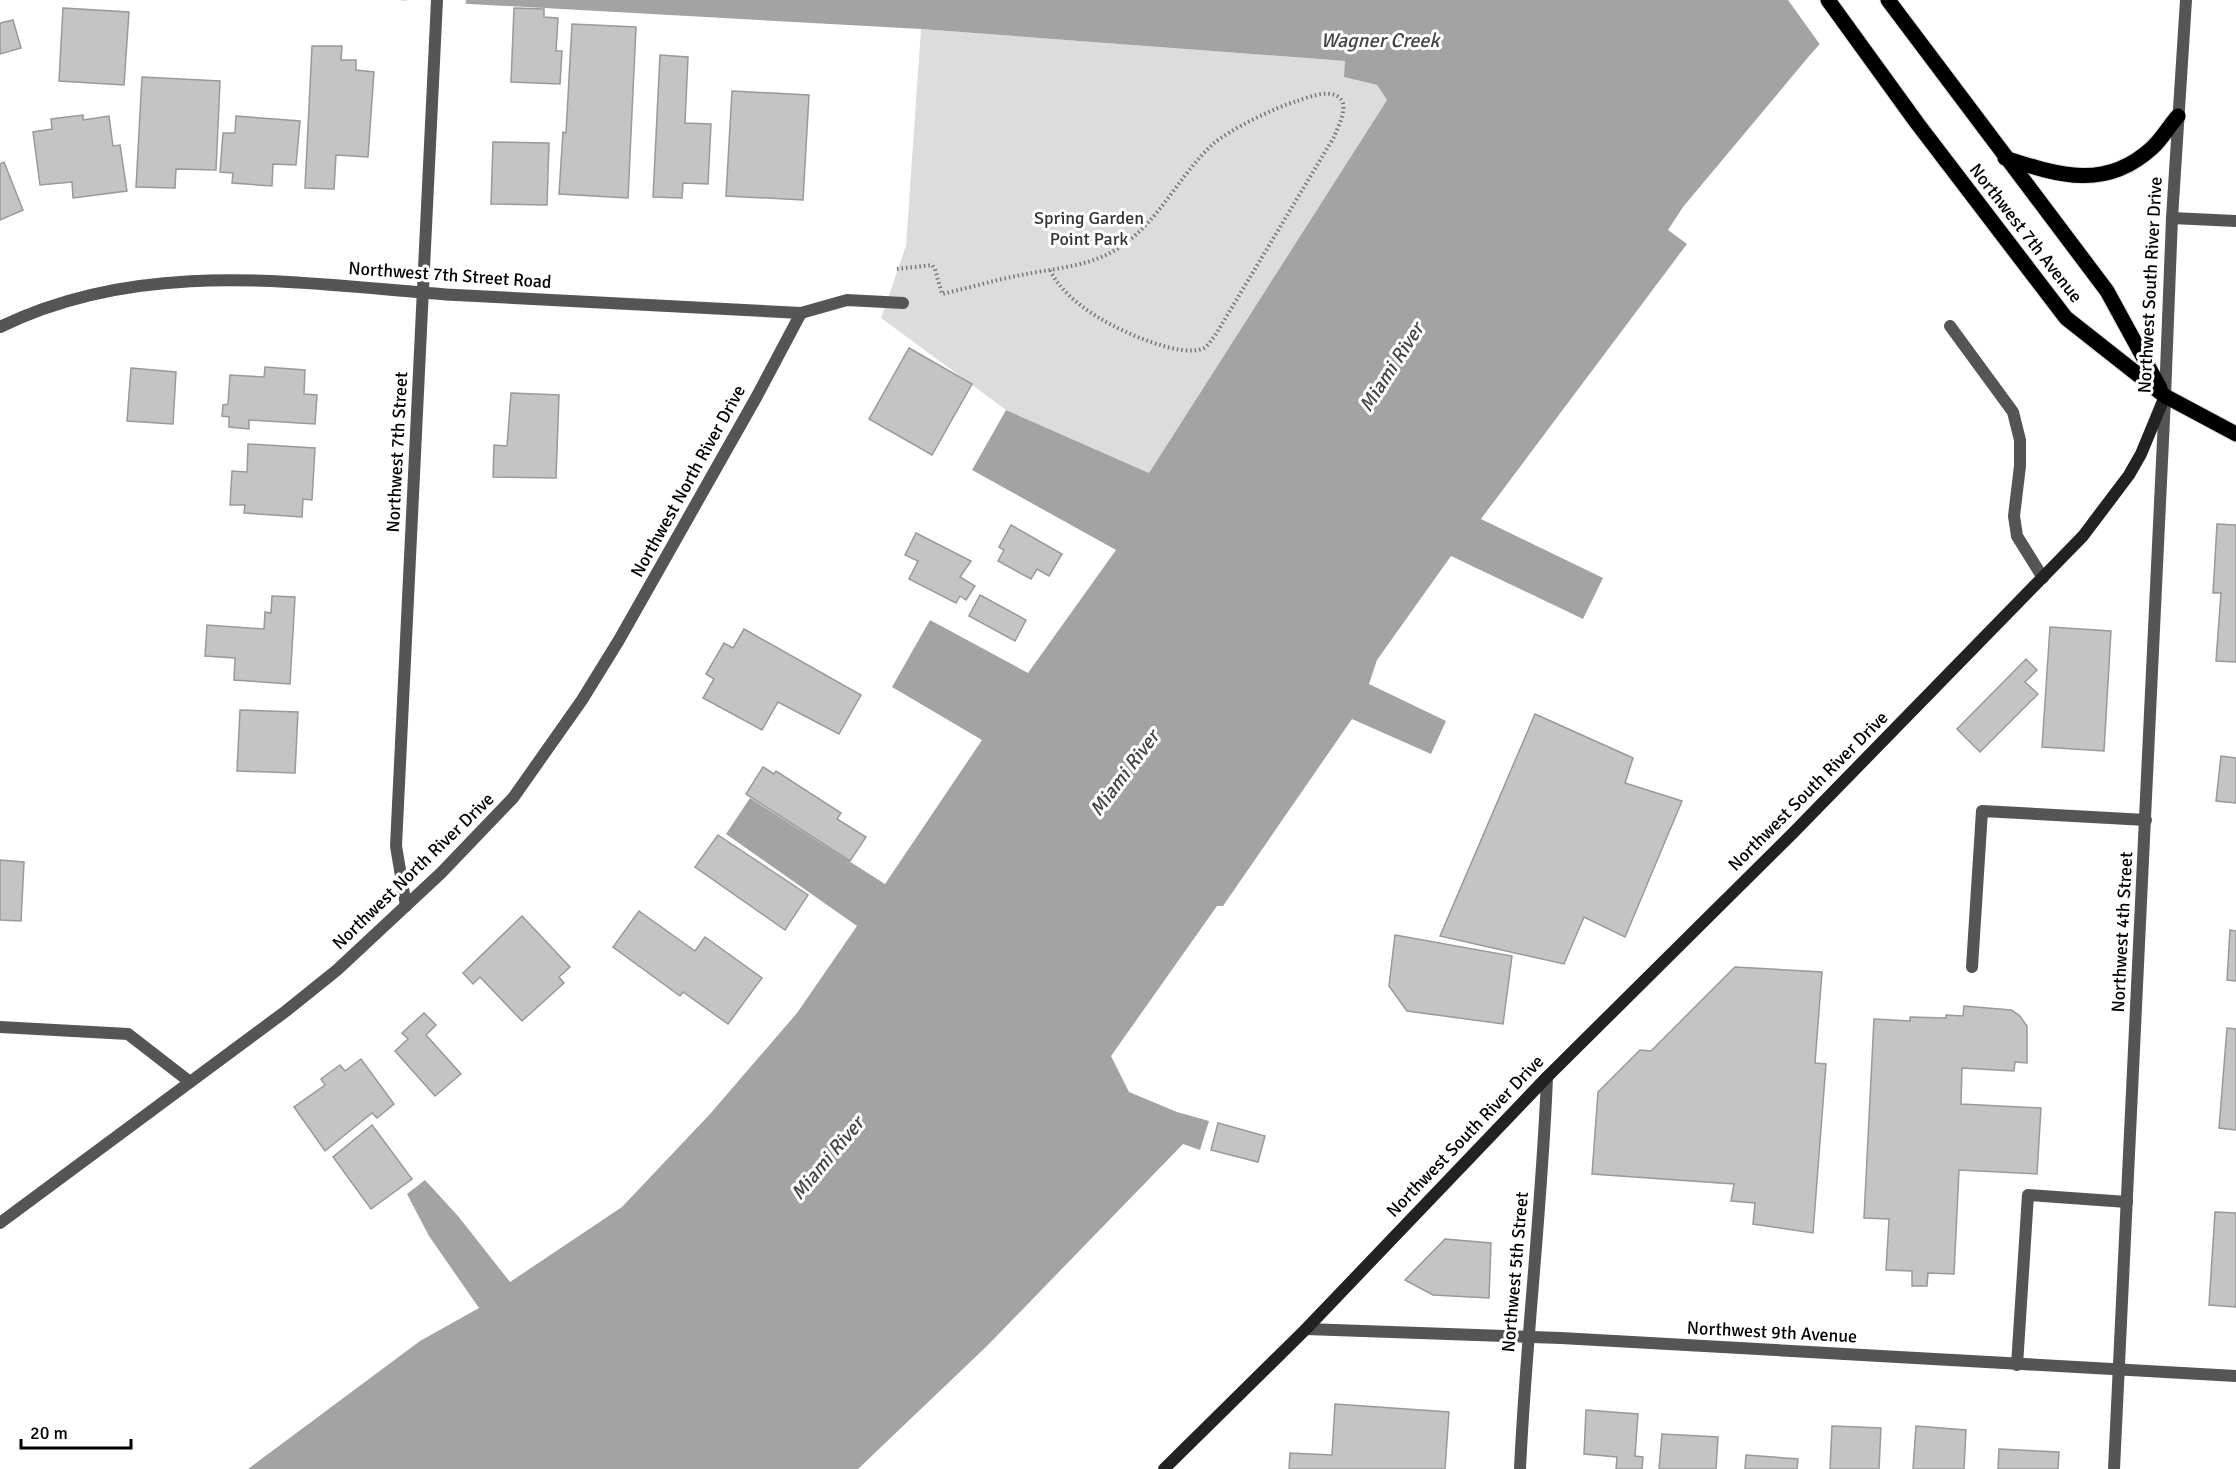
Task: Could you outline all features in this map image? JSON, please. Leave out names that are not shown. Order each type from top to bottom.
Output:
[{"type":"main road","name":"Northwest 7th Avenue","points":[[1828,0],[1917,123],[2066,318],[2165,396]]},
{"type":"main road","name":"Northwest 7th Avenue","points":[[1888,0],[2107,291],[2165,396]]},
{"type":"main road","points":[[2005,158],[2056,174],[2088,177],[2122,169],[2152,148],[2178,116]]},
{"type":"main road","points":[[2165,396],[2236,434]]},
{"type":"main road","name":"Northwest South River Drive","points":[[1164,1469],[1306,1329],[1547,1077],[1785,841],[2083,536],[2129,475],[2141,454],[2165,396]]},
{"type":"street","name":"Northwest 7th Street","points":[[406,906],[396,846],[437,0]]},
{"type":"street","name":"Northwest South River Drive","points":[[2165,396],[2172,218],[2186,0]]},
{"type":"street","points":[[2172,218],[2236,221]]},
{"type":"street","name":"Northwest 7th Street Road","points":[[0,327],[26,315],[106,290],[181,280],[243,281],[801,313],[847,300],[903,303]]},
{"type":"street","name":"Northwest North River Drive","points":[[0,1223],[286,1011],[337,970],[477,837],[513,798],[582,700],[654,579],[801,313]]},
{"type":"street","points":[[1950,326],[2013,412],[2020,440],[2020,466],[2014,516],[2017,536],[2043,578]]},
{"type":"street","name":"Northwest 4th Street","points":[[2114,1469],[2165,396]]},
{"type":"street","points":[[1972,967],[1982,811],[2146,820]]},
{"type":"street","points":[[0,1027],[128,1034],[190,1082]]},
{"type":"street","name":"Northwest 5th Street","points":[[1520,1469],[1524,1383],[1545,1135],[1547,1077]]},
{"type":"street","points":[[2017,1365],[2028,1195],[2127,1202]]},
{"type":"street","name":"Northwest 9th Avenue","points":[[1306,1329],[1529,1337],[2236,1376]]},
{"type":"path","points":[[897,269],[932,265],[942,294],[1108,255],[1129,240],[1166,204],[1201,157],[1223,136],[1284,105],[1313,96],[1333,94],[1343,101],[1343,115],[1334,137],[1216,334],[1202,349],[1184,350],[1157,344],[1102,320],[1064,290],[1050,270]]},
{"type":"green space","name":"Spring Garden Point Park","points":[[921,29],[1345,61],[1345,77],[1377,85],[1387,100],[1149,473],[1006,410],[881,318],[906,246]]},
{"type":"water","points":[[398,0],[1859,0],[1683,207],[1668,230],[1687,244],[1481,519],[1603,578],[1583,619],[1451,556],[1377,660],[1369,684],[1446,721],[1431,754],[1352,719],[1223,906],[1217,906],[1111,1056],[1129,1092],[1177,1112],[1209,1121],[1200,1150],[1183,1144],[988,1345],[858,1469],[248,1469],[420,1341],[479,1308],[429,1236],[407,1194],[425,1180],[458,1216],[510,1282],[622,1207],[710,1114],[797,1013],[857,926],[726,834],[750,798],[885,884],[982,740],[892,687],[930,620],[1028,673],[1116,550],[972,470],[1006,410],[1149,473],[1387,100],[1377,85],[1344,77],[1345,61],[921,29]]},
{"type":"pier","points":[[407,0],[466,0],[465,7],[407,4]]},
{"type":"pier","points":[[1788,0],[1862,0],[1821,46]]},
{"type":"building","points":[[63,8],[129,12],[124,85],[59,81]]},
{"type":"building","points":[[514,8],[544,9],[544,17],[558,18],[556,51],[562,51],[560,84],[511,82]]},
{"type":"building","points":[[13,20],[21,48],[0,54],[0,23]]},
{"type":"building","points":[[572,24],[636,27],[628,198],[559,194],[563,132],[566,133]]},
{"type":"building","points":[[312,46],[342,46],[341,60],[356,60],[356,70],[374,72],[368,157],[336,155],[334,189],[305,188]]},
{"type":"building","points":[[660,55],[688,57],[685,123],[711,124],[708,184],[683,183],[682,198],[653,197]]},
{"type":"building","points":[[142,77],[220,81],[216,170],[176,169],[175,188],[136,187]]},
{"type":"building","points":[[732,91],[809,95],[803,200],[726,196]]},
{"type":"building","points":[[83,115],[83,120],[109,116],[113,146],[120,145],[127,191],[73,198],[72,182],[40,185],[33,132],[52,129],[51,119]]},
{"type":"building","points":[[236,116],[300,121],[296,165],[273,164],[272,186],[232,183],[233,173],[220,172],[223,133],[235,133]]},
{"type":"building","points":[[493,142],[549,143],[547,205],[491,204]]},
{"type":"building","points":[[4,162],[23,210],[0,220],[0,164]]},
{"type":"building","points":[[909,348],[972,384],[932,455],[869,419]]},
{"type":"building","points":[[265,367],[305,370],[304,394],[317,395],[315,424],[249,420],[249,429],[229,427],[229,417],[222,416],[223,405],[228,404],[230,375],[264,377]]},
{"type":"building","points":[[131,368],[176,372],[173,424],[127,421]]},
{"type":"building","points":[[511,393],[559,395],[556,478],[493,477],[494,445],[507,446]]},
{"type":"building","points":[[248,444],[315,448],[312,500],[303,499],[302,517],[244,513],[245,505],[230,505],[232,471],[247,472]]},
{"type":"building","points":[[2217,524],[2236,525],[2236,662],[2216,661],[2221,593],[2213,593]]},
{"type":"building","points":[[1011,525],[1062,554],[1049,576],[1037,569],[1031,579],[998,561],[1004,550],[999,547]]},
{"type":"building","points":[[916,533],[971,561],[960,577],[975,586],[966,600],[960,596],[956,603],[909,579],[918,561],[905,555]]},
{"type":"building","points":[[980,595],[1026,620],[1015,641],[969,616]]},
{"type":"building","points":[[272,596],[295,597],[290,684],[234,680],[235,658],[205,656],[207,625],[264,629],[265,612],[271,613]]},
{"type":"building","points":[[2050,627],[2111,631],[2104,751],[2042,747]]},
{"type":"building","points":[[744,629],[861,695],[839,734],[778,702],[762,730],[703,698],[714,679],[706,674],[724,643],[733,648]]},
{"type":"building","points":[[2026,659],[2037,670],[2025,682],[2038,694],[1980,752],[1957,729]]},
{"type":"building","points":[[240,710],[298,712],[295,773],[237,771]]},
{"type":"building","points":[[1535,714],[1633,758],[1625,783],[1682,801],[1625,937],[1584,917],[1564,964],[1440,936]]},
{"type":"building","points":[[2221,756],[2236,758],[2236,803],[2216,801]]},
{"type":"building","points":[[763,767],[774,774],[776,771],[841,813],[837,819],[866,837],[850,861],[746,794]]},
{"type":"building","points":[[718,835],[808,895],[785,930],[695,867]]},
{"type":"building","points":[[0,860],[24,862],[21,921],[0,920]]},
{"type":"building","points":[[639,911],[695,951],[705,937],[762,978],[728,1024],[683,992],[680,996],[613,947]]},
{"type":"building","points":[[522,916],[570,967],[559,977],[564,983],[522,1021],[480,977],[473,984],[463,973]]},
{"type":"building","points":[[2230,930],[2236,931],[2236,981],[2227,980]]},
{"type":"building","points":[[1395,935],[1512,956],[1503,1024],[1407,1011],[1389,986]]},
{"type":"building","points":[[1735,967],[1822,972],[1815,1063],[1826,1064],[1813,1233],[1753,1224],[1755,1203],[1731,1201],[1734,1184],[1592,1174],[1598,1092],[1640,1050],[1651,1051]]},
{"type":"building","points":[[1964,1006],[2011,1010],[2019,1015],[2027,1026],[2027,1063],[2015,1062],[2014,1071],[1962,1068],[1961,1104],[2041,1108],[2037,1174],[1959,1170],[1954,1274],[1928,1273],[1927,1286],[1912,1286],[1912,1271],[1886,1270],[1889,1219],[1864,1218],[1874,1019],[1910,1021],[1910,1017],[1963,1016]]},
{"type":"building","points":[[424,1013],[436,1025],[426,1035],[461,1074],[435,1096],[395,1051],[408,1039],[402,1033]]},
{"type":"building","points":[[2227,1028],[2236,1029],[2236,1130],[2219,1128]]},
{"type":"building","points":[[361,1059],[394,1104],[377,1118],[372,1113],[325,1151],[294,1107],[325,1085],[321,1079],[340,1065],[345,1071]]},
{"type":"building","points":[[1218,1123],[1265,1136],[1258,1162],[1211,1150]]},
{"type":"building","points":[[372,1125],[412,1179],[371,1209],[333,1157]]},
{"type":"building","points":[[2215,1212],[2236,1213],[2236,1307],[2209,1305]]},
{"type":"building","points":[[1445,1239],[1491,1243],[1489,1298],[1433,1295],[1405,1280]]},
{"type":"building","points":[[1335,1404],[1449,1412],[1445,1469],[1289,1469],[1290,1453],[1332,1455]]},
{"type":"building","points":[[1586,1410],[1638,1414],[1635,1456],[1643,1457],[1642,1469],[1616,1469],[1617,1457],[1584,1454]]},
{"type":"building","points":[[1832,1426],[1881,1428],[1879,1469],[1830,1469]]},
{"type":"building","points":[[1916,1426],[1966,1430],[1964,1469],[1913,1469]]},
{"type":"building","points":[[1662,1434],[1718,1437],[1716,1469],[1659,1469]]},
{"type":"building","points":[[1999,1449],[2059,1452],[2058,1469],[1998,1469]]},
{"type":"building","points":[[1746,1455],[1798,1459],[1797,1469],[1745,1469]]},
{"type":"water label","name":"Wagner Creek","points":[[1380,40]]},
{"type":"water label","name":"Miami River","points":[[1391,367]]},
{"type":"water label","name":"Miami River","points":[[1124,773]]},
{"type":"water label","name":"Miami River","points":[[827,1158]]}]
